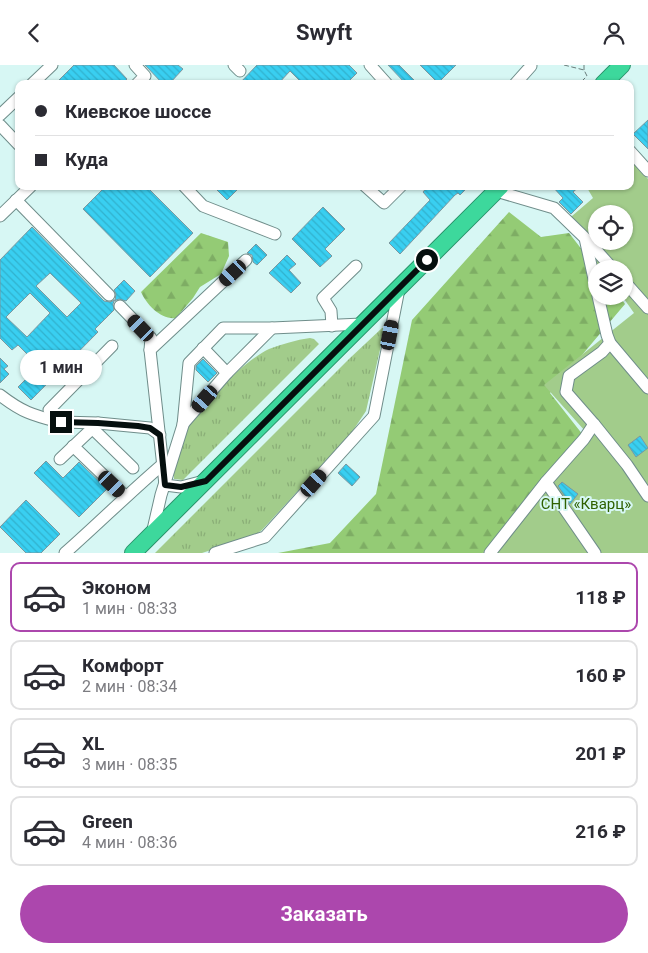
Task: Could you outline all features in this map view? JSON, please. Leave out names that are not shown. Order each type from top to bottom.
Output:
[{"type":"highway","points":[[607,80],[622,65]]},
{"type":"highway","points":[[134,553],[494,190]]},
{"type":"street","points":[[36,80],[52,65]]},
{"type":"street","points":[[135,65],[145,76],[141,80]]},
{"type":"street","points":[[370,65],[383,80]]},
{"type":"street","points":[[519,80],[530,65]]},
{"type":"street","points":[[0,115],[15,101]]},
{"type":"street","points":[[0,125],[15,141]]},
{"type":"street","points":[[634,155],[648,171]]},
{"type":"street","points":[[0,216],[27,190]]},
{"type":"street","points":[[188,190],[203,206],[275,234]]},
{"type":"street","points":[[369,190],[384,203],[397,190]]},
{"type":"street","points":[[502,190],[554,208],[605,260]]},
{"type":"street","points":[[16,200],[109,295]]},
{"type":"street","points":[[585,238],[590,260]]},
{"type":"street","points":[[150,350],[246,260]]},
{"type":"street","points":[[332,325],[331,311],[323,297],[356,266]]},
{"type":"street","points":[[214,553],[265,537],[374,416],[399,287]]},
{"type":"street","points":[[633,291],[648,308]]},
{"type":"street","points":[[600,305],[610,343],[648,388]]},
{"type":"street","points":[[120,307],[151,338],[150,350],[165,485]]},
{"type":"street","points":[[152,535],[183,425],[189,363],[223,328],[362,324]]},
{"type":"street","points":[[183,425],[227,373],[272,328]]},
{"type":"street","points":[[610,343],[602,352],[569,376],[566,392],[627,465],[648,496]]},
{"type":"street","points":[[61,422],[49,410],[112,346]]},
{"type":"street","points":[[203,349],[227,373]]},
{"type":"street","points":[[0,395],[17,408],[32,415],[61,422],[150,428],[160,435]]},
{"type":"street","points":[[490,553],[546,481],[584,439],[594,424]]},
{"type":"street","points":[[60,459],[95,425]]},
{"type":"street","points":[[95,425],[133,468]]},
{"type":"street","points":[[73,446],[125,496]]},
{"type":"street","points":[[65,553],[125,496],[163,464]]},
{"type":"street","points":[[165,485],[181,487],[206,481]]},
{"type":"street","points":[[546,481],[595,553]]},
{"type":"street","points":[[499,543],[506,553]]},
{"type":"path","points":[[564,65],[584,70]]},
{"type":"path","points":[[583,80],[587,76],[584,65]]},
{"type":"green space","name":"СНТ «Кварц»","points":[[634,162],[648,179],[648,553],[482,553],[585,431],[544,385],[634,313],[628,305],[633,305],[633,260],[594,260],[565,222],[593,198],[588,190],[634,190]]},
{"type":"green space","points":[[509,212],[541,237],[569,233],[590,260],[588,260],[588,305],[624,305],[550,393],[583,435],[485,553],[278,553],[330,543],[376,494],[412,320]]},
{"type":"green space","points":[[201,233],[228,242],[229,256],[221,274],[200,287],[176,318],[165,317],[155,311],[141,292]]},
{"type":"green space","points":[[382,328],[385,328],[366,411],[352,432],[262,530],[254,536],[202,553],[155,553],[349,359]]},
{"type":"green space","points":[[310,338],[319,344],[183,480],[174,479],[179,452],[186,432],[201,410],[222,386],[246,364],[269,349],[289,342]]},
{"type":"building","points":[[74,65],[114,65],[127,79],[126,80],[59,80]]},
{"type":"building","points":[[145,65],[178,65],[183,69],[173,80],[159,80]]},
{"type":"building","points":[[257,65],[349,65],[357,73],[350,80],[299,80],[290,71],[282,80],[243,80]]},
{"type":"building","points":[[388,65],[399,65],[414,80],[402,80]]},
{"type":"building","points":[[420,65],[456,65],[441,80],[435,80]]},
{"type":"building","points":[[648,120],[648,149],[634,135]]},
{"type":"building","points":[[102,190],[150,190],[193,233],[150,277],[83,209]]},
{"type":"building","points":[[217,190],[237,190],[227,200]]},
{"type":"building","points":[[425,190],[465,190],[460,195],[458,193],[455,195],[400,254],[389,243],[430,200],[423,192]]},
{"type":"building","points":[[556,190],[575,190],[573,192],[583,202],[571,214],[559,202],[563,198]]},
{"type":"building","points":[[323,207],[345,229],[325,249],[332,256],[320,267],[292,239]]},
{"type":"building","points":[[32,227],[104,301],[110,302],[115,300],[116,294],[114,290],[124,280],[135,291],[126,301],[119,299],[114,301],[114,310],[95,329],[98,332],[31,400],[18,387],[39,366],[18,345],[12,350],[0,338],[0,260]],"holes":[[[50,273],[81,303],[67,317],[36,286]],[[30,293],[50,313],[27,337],[6,317]]]},
{"type":"building","points":[[256,244],[267,255],[257,265],[253,262],[252,255],[247,253]]},
{"type":"building","points":[[287,255],[296,264],[289,270],[301,283],[291,293],[269,273]]},
{"type":"building","points":[[0,358],[8,366],[4,369],[9,374],[0,383]]},
{"type":"building","points":[[203,359],[217,373],[208,382],[196,370],[196,366]]},
{"type":"building","points":[[640,436],[648,448],[636,457],[628,445]]},
{"type":"building","points":[[46,461],[63,478],[79,462],[107,489],[79,517],[34,473]]},
{"type":"building","points":[[346,464],[360,477],[352,486],[338,473]]},
{"type":"building","points":[[562,482],[578,494],[570,504],[558,486]]},
{"type":"building","points":[[26,500],[60,534],[41,553],[26,553],[0,527]]},
{"type":"route","points":[[61,422],[150,428],[160,435],[165,485],[181,487],[206,481],[427,260]]}]
